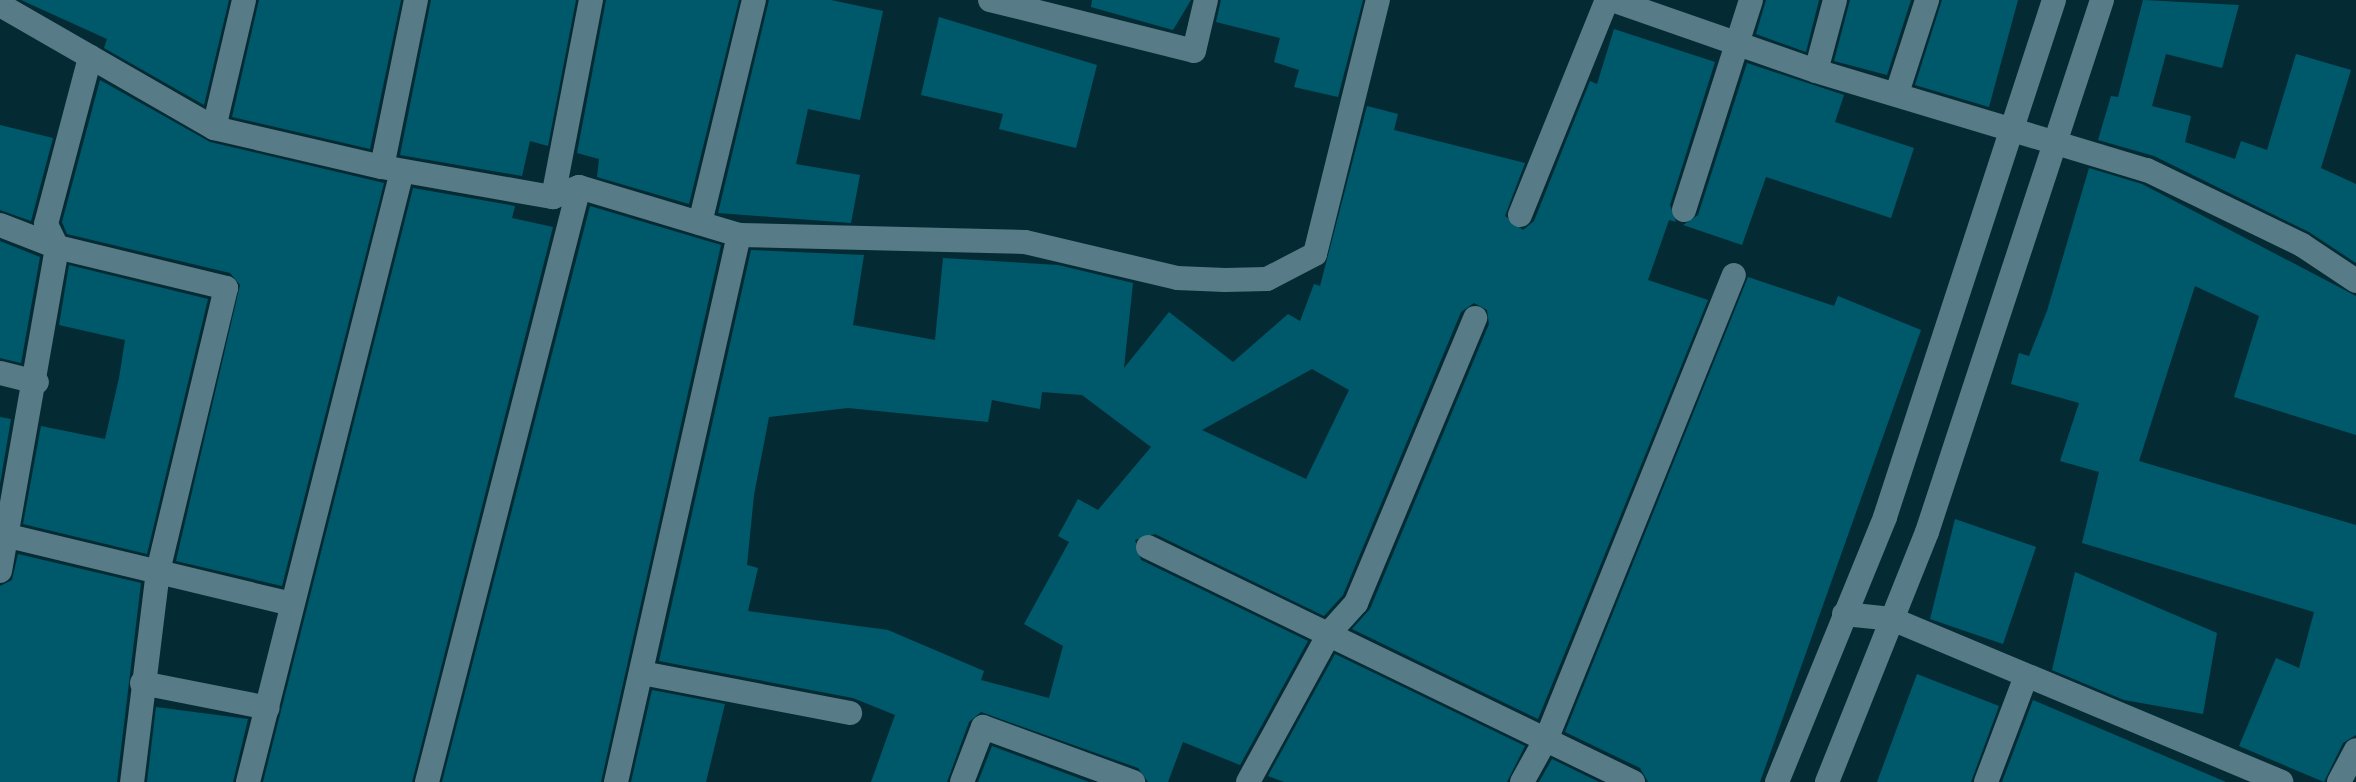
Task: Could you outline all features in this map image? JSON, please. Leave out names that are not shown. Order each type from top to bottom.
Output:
[{"type":"street","points":[[214,128],[244,0]]},
{"type":"street","points":[[248,782],[268,708],[392,169],[416,0]]},
{"type":"street","points":[[553,197],[591,0]]},
{"type":"street","points":[[700,223],[754,0]]},
{"type":"street","points":[[990,0],[1047,7],[1194,51],[1206,0]]},
{"type":"street","points":[[0,5],[214,128],[392,169],[553,197],[579,187],[739,235],[1025,242],[1177,278],[1267,279],[1315,254],[1378,0]]},
{"type":"street","points":[[1520,215],[1609,0],[1816,71],[2056,140],[2237,211],[2356,281]]},
{"type":"street","points":[[1684,210],[1741,45],[1751,0]]},
{"type":"street","points":[[1816,71],[1835,0]]},
{"type":"street","points":[[1897,93],[1927,0]]},
{"type":"street","points":[[1777,782],[1844,614],[1964,278],[2054,0]]},
{"type":"street","points":[[1827,782],[1892,619],[2007,292],[2102,0]]},
{"type":"street","points":[[0,571],[4,535],[37,382],[57,247],[46,224],[90,57]]},
{"type":"street","points":[[427,782],[579,187]]},
{"type":"street","points":[[0,225],[57,247],[226,288],[158,571],[132,782]]},
{"type":"street","points":[[616,782],[739,235]]},
{"type":"street","points":[[1522,782],[1548,735],[1734,275]]},
{"type":"street","points":[[1248,782],[1330,632],[1356,603],[1475,318]]},
{"type":"street","points":[[0,373],[37,382]]},
{"type":"street","points":[[4,535],[292,604]]},
{"type":"street","points":[[1148,547],[1548,735],[1633,782]]},
{"type":"street","points":[[1844,614],[1892,619],[2281,782]]},
{"type":"street","points":[[642,673],[850,713]]},
{"type":"street","points":[[1986,782],[2026,676]]},
{"type":"street","points":[[142,683],[268,708]]},
{"type":"street","points":[[962,782],[983,727],[1133,782]]},
{"type":"street","points":[[2339,782],[2356,750]]},
{"type":"building","points":[[21,0],[229,0],[204,105],[104,48],[107,39]]},
{"type":"building","points":[[259,0],[401,0],[370,149],[232,117]]},
{"type":"building","points":[[431,0],[576,0],[548,146],[530,141],[522,176],[400,155]]},
{"type":"building","points":[[606,0],[739,0],[689,204],[597,177],[599,159],[577,153]]},
{"type":"building","points":[[769,0],[831,0],[883,11],[860,120],[808,109],[796,164],[860,175],[851,223],[718,213]]},
{"type":"building","points":[[1092,0],[1191,0],[1173,30],[1091,7]]},
{"type":"building","points":[[1221,0],[1363,0],[1338,97],[1294,87],[1299,70],[1274,62],[1280,38],[1216,22]]},
{"type":"building","points":[[1766,0],[1819,0],[1806,52],[1756,34]]},
{"type":"building","points":[[1850,0],[1911,0],[1887,75],[1834,61]]},
{"type":"building","points":[[1942,0],[2018,0],[1989,107],[1915,85]]},
{"type":"building","points":[[2143,0],[2239,5],[2222,68],[2166,54],[2152,106],[2191,116],[2185,142],[2235,159],[2241,141],[2267,150],[2296,54],[2351,70],[2321,168],[2356,184],[2356,263],[2309,232],[2154,156],[2098,140],[2111,96],[2118,97]]},
{"type":"building","points":[[939,17],[1097,65],[1076,148],[999,129],[1003,114],[921,95]]},
{"type":"building","points":[[1614,29],[1715,62],[1670,205],[1676,222],[1669,220],[1648,280],[1708,300],[1538,719],[1352,629],[1370,609],[1489,324],[1487,310],[1474,303],[1461,312],[1343,595],[1324,616],[1155,534],[1135,540],[1141,560],[1308,641],[1240,765],[1183,742],[1168,782],[1148,782],[1138,768],[981,712],[969,722],[947,782],[871,782],[895,715],[853,698],[659,661],[751,250],[864,255],[853,325],[935,340],[943,258],[1058,265],[1133,283],[1124,368],[1169,312],[1233,362],[1288,314],[1300,321],[1314,284],[1320,286],[1367,106],[1398,114],[1394,130],[1525,163],[1505,216],[1523,230],[1534,221],[1590,81],[1597,84]],"holes":[[[1312,369],[1349,390],[1306,479],[1202,430]],[[1042,392],[1082,395],[1151,447],[1098,510],[1078,499],[1058,536],[1069,542],[1024,624],[1063,646],[1049,698],[981,680],[984,671],[888,630],[748,611],[758,568],[747,565],[754,495],[769,417],[848,408],[988,422],[992,400],[1040,409]]]},
{"type":"building","points":[[1747,63],[1844,95],[1835,122],[1914,148],[1891,218],[1766,177],[1742,245],[1683,225],[1698,215]]},
{"type":"building","points":[[100,80],[210,142],[384,183],[282,586],[176,561],[240,285],[230,273],[67,234],[62,222]]},
{"type":"building","points":[[0,125],[53,138],[31,221],[0,210]]},
{"type":"building","points":[[2089,168],[2142,184],[2356,296],[2356,435],[2234,397],[2259,316],[2195,286],[2139,461],[2356,525],[2356,735],[2343,743],[2324,782],[2239,746],[2276,658],[2299,668],[2314,612],[2082,543],[2099,472],[2060,461],[2079,403],[2011,384],[2019,353],[2029,356],[2047,311]]},
{"type":"building","points":[[413,188],[515,206],[512,218],[553,227],[412,782],[263,782]]},
{"type":"building","points":[[590,206],[721,245],[601,782],[442,782]]},
{"type":"building","points":[[0,241],[40,257],[21,363],[0,358]]},
{"type":"building","points":[[69,265],[208,299],[147,554],[23,524],[41,426],[105,439],[119,378],[125,340],[59,325]]},
{"type":"building","points":[[1748,277],[1834,306],[1838,296],[1921,330],[1760,782],[1648,782],[1640,768],[1565,732]]},
{"type":"building","points":[[0,417],[11,419],[0,484]]},
{"type":"building","points":[[1955,519],[2036,547],[2003,644],[1930,619]]},
{"type":"building","points":[[18,554],[141,583],[117,782],[0,782],[0,586],[12,580]]},
{"type":"building","points":[[2075,572],[2217,633],[2203,714],[2124,700],[2052,670]]},
{"type":"building","points":[[1335,654],[1525,746],[1507,782],[1284,782],[1268,776]]},
{"type":"building","points":[[1917,674],[1999,706],[1971,782],[1877,782]]},
{"type":"building","points":[[652,690],[725,704],[706,782],[631,782]]},
{"type":"building","points":[[2033,700],[2226,782],[2002,782]]},
{"type":"building","points":[[156,707],[248,719],[233,782],[147,782]]},
{"type":"building","points":[[992,746],[1089,782],[978,782]]},
{"type":"building","points":[[1552,759],[1599,782],[1539,782]]}]
